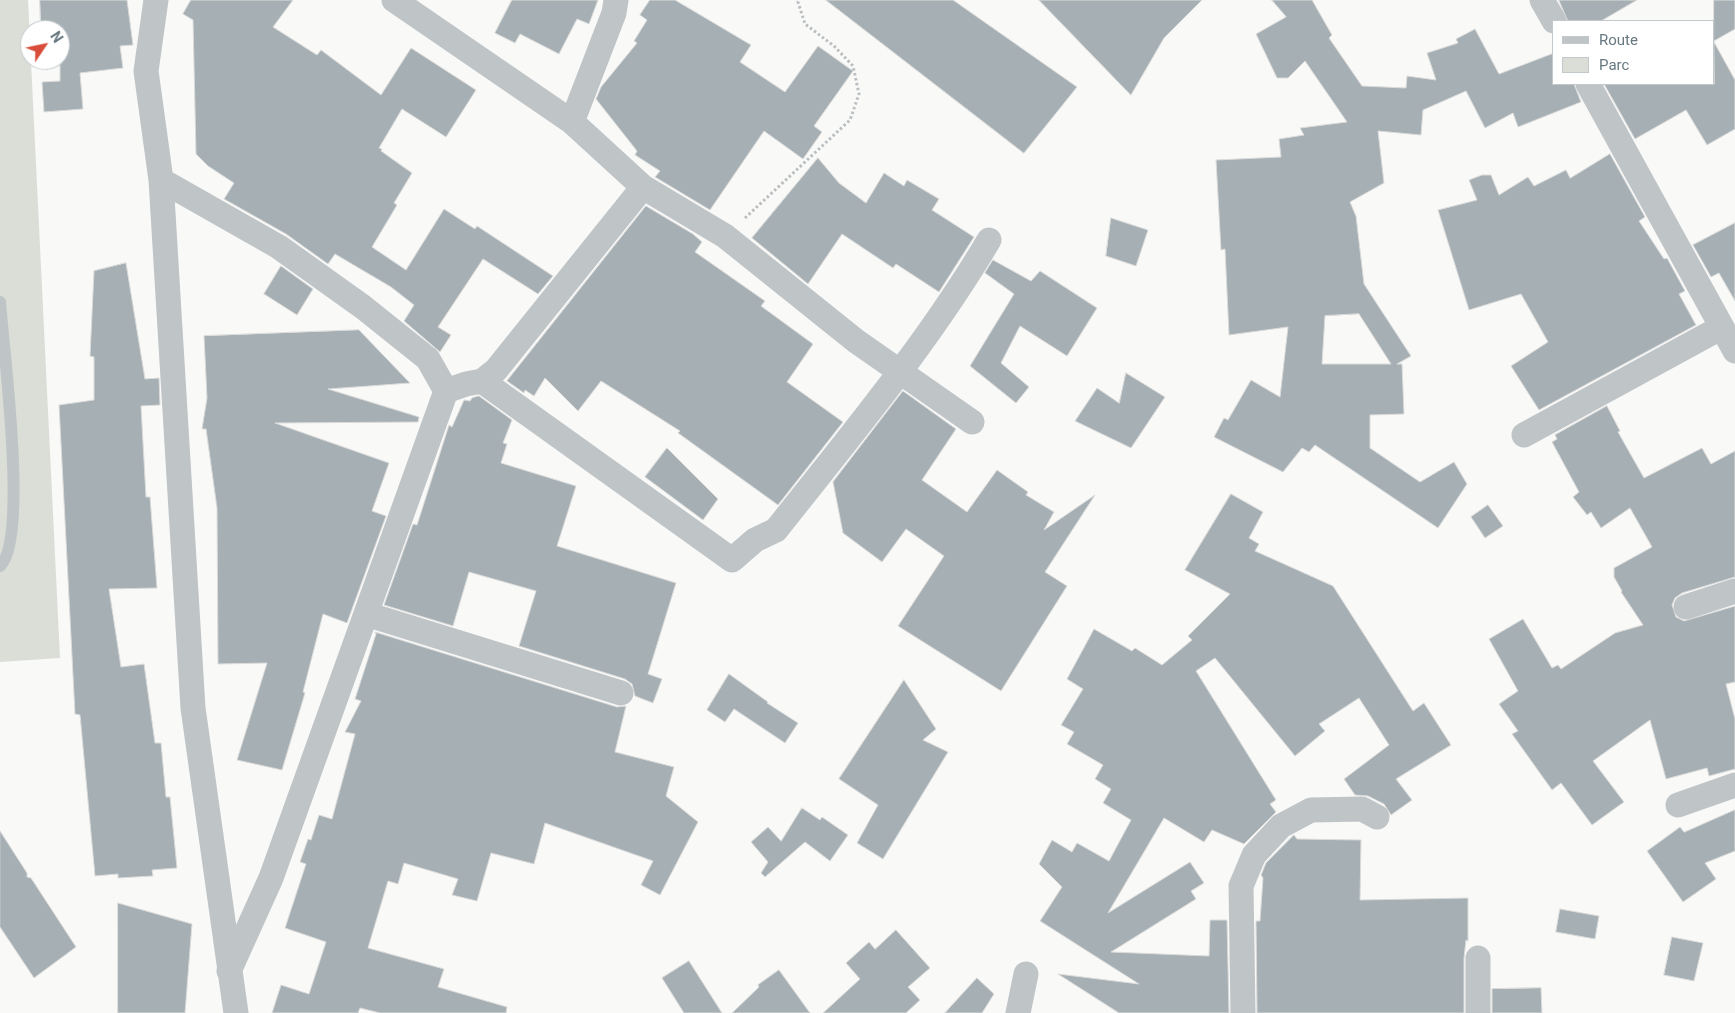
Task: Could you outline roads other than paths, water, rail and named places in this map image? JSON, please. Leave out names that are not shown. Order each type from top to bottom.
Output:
[{"type":"street","points":[[156,0],[146,71],[161,180],[193,708],[236,1013]]},
{"type":"street","points":[[394,0],[572,122],[643,187],[725,236],[856,342],[972,422]]},
{"type":"street","points":[[572,122],[614,13],[616,0]]},
{"type":"street","points":[[1542,0],[1553,20]]},
{"type":"street","points":[[1589,85],[1735,351]]},
{"type":"street","points":[[161,180],[279,247],[363,307],[428,359],[446,391],[271,878],[229,971]]},
{"type":"street","points":[[446,391],[482,381],[496,370],[643,187]]},
{"type":"street","points":[[482,381],[732,560],[755,540],[776,530],[901,372],[963,284],[990,240]]},
{"type":"street","points":[[1524,435],[1722,327]]},
{"type":"street","points":[[1686,607],[1735,591]]},
{"type":"street","points":[[366,614],[622,693]]},
{"type":"street","points":[[1678,805],[1735,785]]},
{"type":"street","points":[[1243,1013],[1241,886],[1254,855],[1281,826],[1311,810],[1362,809],[1377,817]]},
{"type":"street","points":[[1478,958],[1478,1013]]},
{"type":"street","points":[[1018,1013],[1026,974]]},
{"type":"lane","points":[[0,302],[15,496],[13,535],[4,562],[0,566]]}]
